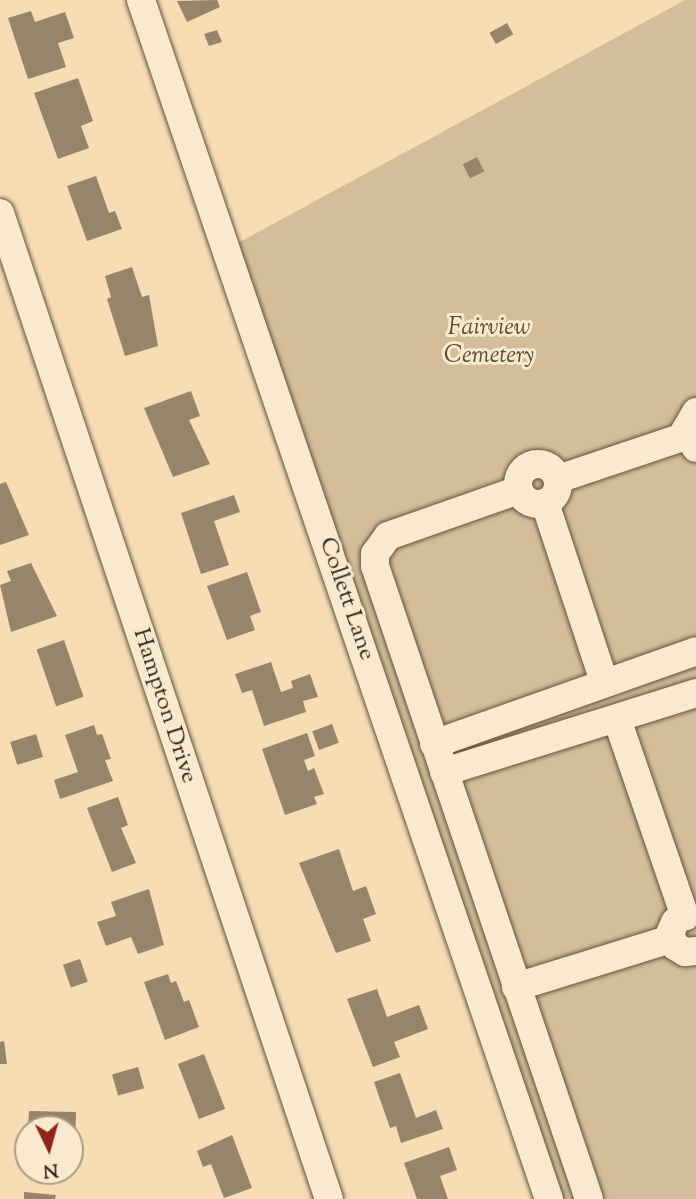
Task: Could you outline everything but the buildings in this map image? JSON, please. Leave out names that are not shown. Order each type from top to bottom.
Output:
[{"type":"street","name":"Collett Lane","points":[[141,0],[549,1199]]},
{"type":"street","name":"Hampton Drive","points":[[0,213],[329,1199]]},
{"type":"street","points":[[604,681],[552,491],[548,466],[531,465],[521,474],[519,490],[529,502],[552,491],[693,432]]},
{"type":"street","points":[[519,490],[399,530],[379,543],[375,554],[434,744],[589,1199]]},
{"type":"street","points":[[434,744],[604,681],[696,652]]},
{"type":"street","points":[[604,681],[618,682],[628,692],[629,706],[617,719]]},
{"type":"street","points":[[444,772],[696,693]]},
{"type":"street","points":[[516,987],[689,939],[617,719]]},
{"type":"green space","name":"Fairview Cemetery","points":[[685,0],[696,0],[696,1199],[561,1199],[238,243]]}]
